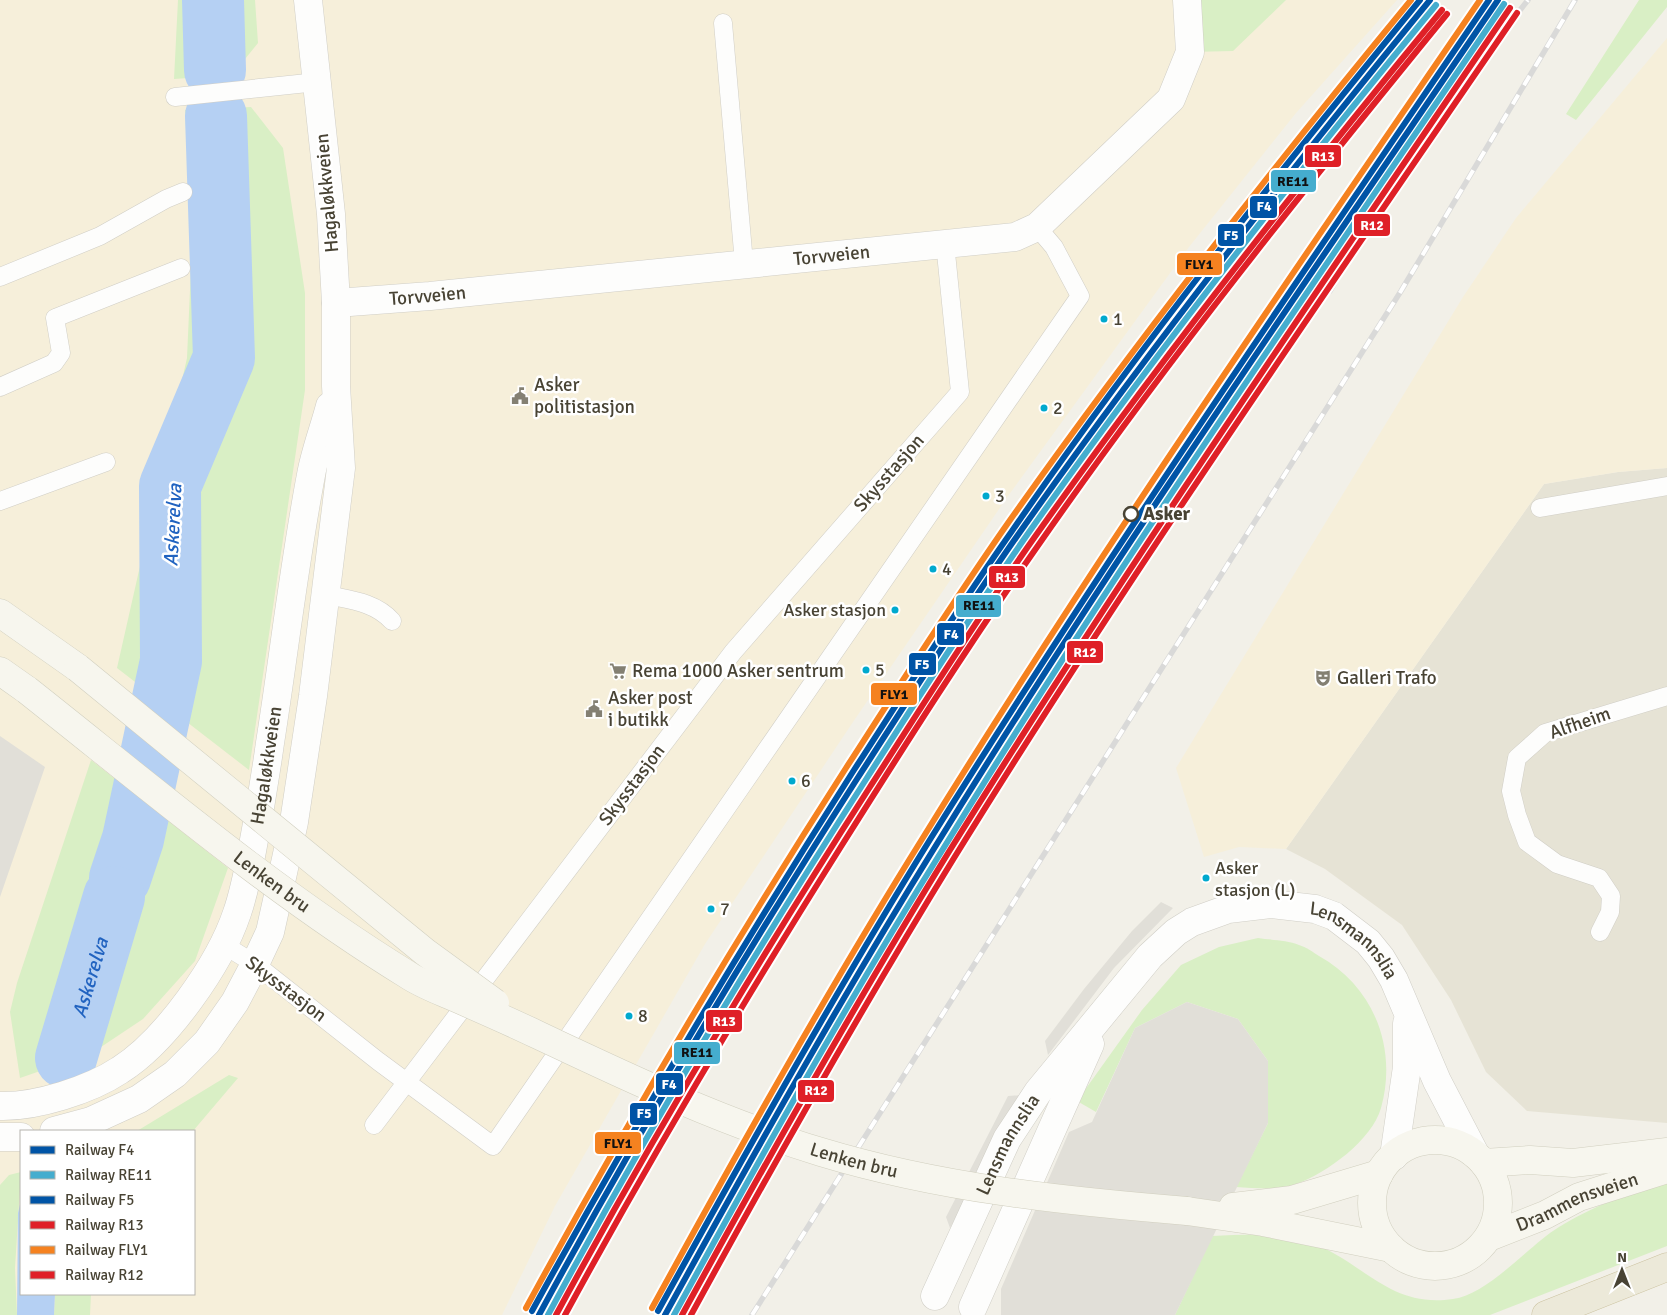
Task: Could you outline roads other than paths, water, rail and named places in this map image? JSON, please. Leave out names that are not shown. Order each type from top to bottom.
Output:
[{"type":"highway","points":[[1546,1315],[1667,1267]]},
{"type":"main road","name":"Lenken bru","points":[[0,614],[78,668],[426,952],[540,1036]]},
{"type":"main road","name":"Lenken bru","points":[[0,671],[27,690],[289,896],[348,938],[412,978],[540,1036],[652,1090],[736,1123],[822,1152],[912,1175],[992,1191],[1074,1202],[1187,1211],[1264,1213]]},
{"type":"main road","points":[[1264,1213],[1326,1191],[1386,1165],[1406,1148],[1434,1140],[1449,1141],[1463,1146],[1480,1158],[1494,1180],[1499,1200],[1497,1219],[1489,1237],[1472,1254],[1450,1265],[1419,1264],[1404,1258],[1392,1248],[1377,1226],[1373,1213],[1374,1187],[1386,1165]]},
{"type":"main road","name":"Drammensveien","points":[[1480,1158],[1573,1163],[1667,1152]]},
{"type":"main road","name":"Drammensveien","points":[[1489,1237],[1545,1215],[1579,1197],[1667,1169]]},
{"type":"main road","points":[[1264,1213],[1392,1248]]},
{"type":"street","name":"Hagaløkkveien","points":[[58,1130],[91,1121],[139,1099],[175,1074],[207,1042],[235,1002],[270,932],[294,822],[327,596],[340,468],[336,386],[336,303],[331,214],[308,0]]},
{"type":"street","name":"Torvveien","points":[[336,303],[430,296],[1015,237],[1037,228],[1171,99],[1190,52],[1187,0]]},
{"type":"street","name":"Hagaløkkveien","points":[[0,1106],[11,1106],[62,1095],[120,1071],[144,1052],[175,1016],[200,985],[224,945],[238,912],[248,872],[263,794],[311,474],[336,386]]},
{"type":"street","name":"Lensmannslia","points":[[931,1305],[1007,1139],[1038,1092],[1150,956],[1176,932],[1192,922],[1228,909],[1270,904],[1315,909],[1334,916],[1350,926],[1381,958],[1394,980],[1437,1081],[1480,1158]]},
{"type":"street","name":"Lensmannslia","points":[[1386,1165],[1407,1067],[1407,1009]]},
{"type":"street","name":"Lensmannslia","points":[[972,1311],[1106,1010]]},
{"type":"street","points":[[0,1138],[20,1137]]},
{"type":"street","points":[[931,1305],[949,1290],[964,1295],[972,1311]]},
{"type":"lane","points":[[723,23],[744,263]]},
{"type":"lane","points":[[175,97],[317,82]]},
{"type":"lane","points":[[0,277],[100,236],[166,199],[183,192]]},
{"type":"lane","points":[[374,1125],[408,1082],[493,1146],[1080,296],[1054,247],[1037,228]]},
{"type":"lane","name":"Skysstasjon","points":[[224,945],[255,964],[408,1082],[733,652],[960,392],[945,243]]},
{"type":"lane","points":[[0,387],[54,363],[61,354],[55,318],[181,268]]},
{"type":"lane","points":[[0,501],[106,462]]},
{"type":"lane","points":[[1540,508],[1667,486]]},
{"type":"lane","points":[[327,596],[356,601],[382,610],[392,621]]},
{"type":"lane","name":"Alfheim","points":[[1600,932],[1610,912],[1611,896],[1599,878],[1557,864],[1528,842],[1516,815],[1511,791],[1517,758],[1545,733],[1667,696]]},
{"type":"water","points":[[20,1204],[20,1295],[55,1295],[54,1315],[17,1315],[18,1213]]},
{"type":"waterway","name":"Askerelva","points":[[213,0],[215,70]]},
{"type":"waterway","name":"Askerelva","points":[[120,878],[133,839],[171,661],[170,486],[224,358],[216,116]]},
{"type":"waterway","name":"Askerelva","points":[[66,1058],[114,897]]},
{"type":"railway","points":[[1439,104],[1499,0]]},
{"type":"railway","points":[[1309,278],[1528,0]]},
{"type":"railway","points":[[752,1315],[1401,291],[1575,0]]},
{"type":"railway","points":[[1330,291],[1403,167]]},
{"type":"rail line","name":"FLY1","points":[[526,1308],[641,1103],[762,901],[926,645],[1008,523],[1154,323],[1255,193],[1411,0]]},
{"type":"rail line","name":"F5","points":[[532,1311],[648,1106],[729,970],[854,770],[971,590],[1060,462],[1160,327],[1262,195],[1420,0]]},
{"type":"rail line","name":"F4","points":[[539,1315],[654,1111],[733,977],[857,779],[978,593],[1069,464],[1220,262],[1430,0]]},
{"type":"rail line","name":"FLY1","points":[[652,1308],[819,1011],[888,894],[991,730],[1127,519],[1480,0]]},
{"type":"rail line","name":"F5","points":[[658,1311],[860,955],[998,732],[1206,416],[1489,0]]},
{"type":"rail line","name":"F4","points":[[665,1315],[831,1021],[1002,739],[1212,420],[1498,0]]},
{"type":"rail line","name":"RE11","points":[[674,1315],[839,1022],[1010,741],[1219,423],[1504,4]]},
{"type":"rail line","name":"RE11","points":[[548,1315],[623,1179],[741,978],[925,688],[1027,535],[1176,332],[1278,200],[1436,5]]},
{"type":"rail line","name":"R13","points":[[682,1315],[847,1023],[915,907],[1017,743],[1155,531],[1510,8]]},
{"type":"rail line","name":"R13","points":[[556,1315],[668,1115],[747,984],[827,854],[991,600],[1083,470],[1183,336],[1285,204],[1442,10]]},
{"type":"rail line","name":"R12","points":[[691,1315],[853,1028],[920,914],[1021,750],[1231,432],[1517,13]]},
{"type":"rail line","name":"R12","points":[[565,1315],[665,1137],[770,961],[913,732],[1012,584],[1086,478],[1186,343],[1341,145],[1447,14]]},
{"type":"place","name":"1","points":[[1104,319]]},
{"type":"place","name":"Asker politistasjon","points":[[520,396]]},
{"type":"place","name":"2","points":[[1044,408]]},
{"type":"place","name":"3","points":[[986,496]]},
{"type":"place","name":"Asker","points":[[1131,514]]},
{"type":"place","name":"4","points":[[933,569]]},
{"type":"place","name":"Asker stasjon","points":[[895,610]]},
{"type":"place","name":"5","points":[[866,670]]},
{"type":"place","name":"Rema 1000 Asker sentrum","points":[[618,671]]},
{"type":"place","name":"Galleri Trafo","points":[[1323,678]]},
{"type":"place","name":"Asker post i butikk","points":[[594,709]]},
{"type":"place","name":"6","points":[[792,781]]},
{"type":"place","name":"Asker stasjon (L)","points":[[1206,878]]},
{"type":"place","name":"7","points":[[711,909]]},
{"type":"place","name":"8","points":[[629,1016]]}]
